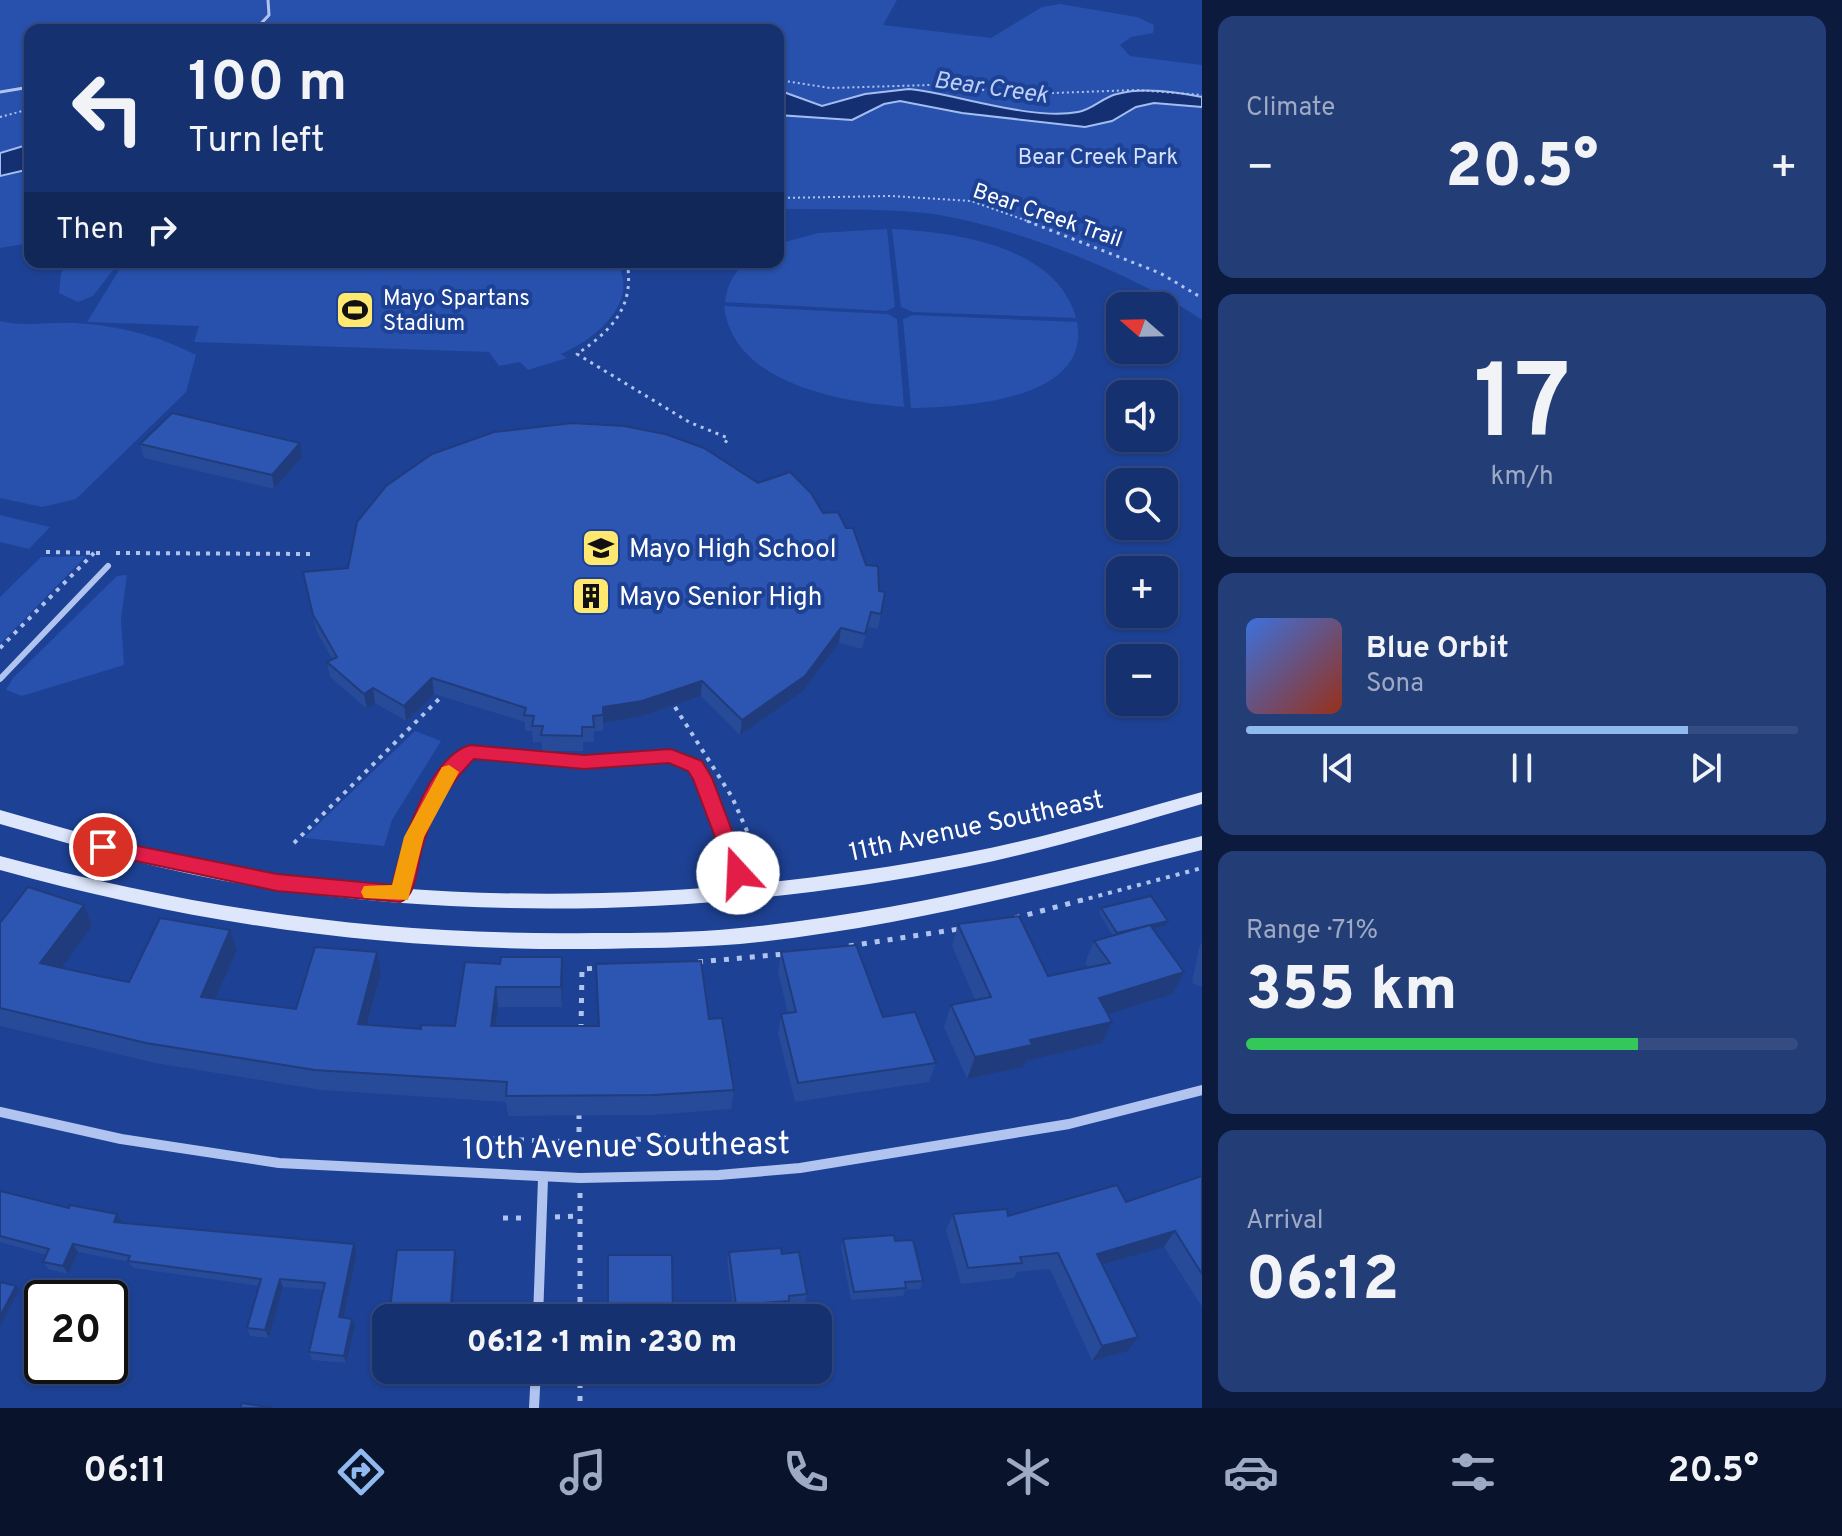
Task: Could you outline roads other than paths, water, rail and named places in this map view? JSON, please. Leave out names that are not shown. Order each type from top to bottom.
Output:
[{"type":"main road","name":"11th Avenue Southeast","points":[[0,817],[103,847],[235,876],[400,894],[586,898],[744,890],[937,865],[1202,798]]},
{"type":"main road","points":[[0,863],[109,893],[296,927],[461,940],[566,942],[782,931],[1034,885],[1202,843]]},
{"type":"street","name":"10th Avenue Southeast","points":[[0,1112],[121,1139],[279,1163],[543,1179],[719,1175],[800,1168],[1069,1124],[1202,1090]]},
{"type":"street","points":[[539,1304],[543,1179]]},
{"type":"street","points":[[534,1408],[535,1384]]},
{"type":"lane","points":[[261,24],[269,15],[268,0]]},
{"type":"lane","points":[[0,92],[24,88]]},
{"type":"lane","points":[[0,679],[108,566]]},
{"type":"lane","points":[[400,894],[414,837],[428,807],[449,772],[470,752],[562,762],[651,756],[685,760],[695,766],[702,778],[744,890]]},
{"type":"place","name":"Mayo Spartans Stadium","points":[[355,310]]},
{"type":"place","name":"Mayo High School","points":[[601,548]]},
{"type":"place","name":"Mayo Senior High","points":[[591,596]]},
{"type":"water label","name":"Bear Creek","points":[[991,87]]},
{"type":"park label","name":"Bear Creek Park","points":[[1098,156]]}]
